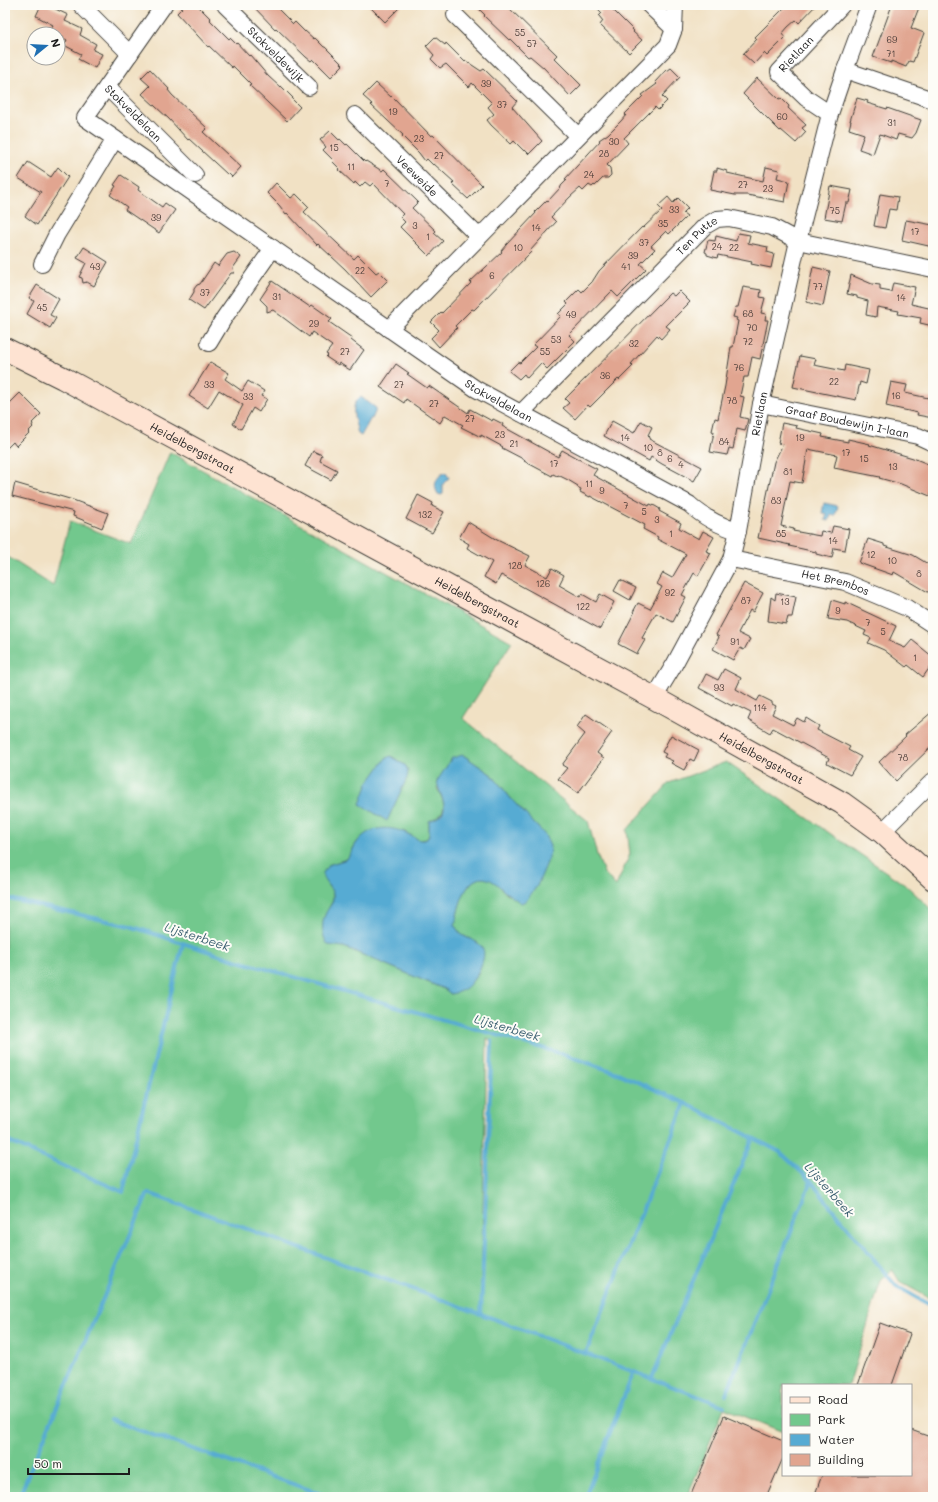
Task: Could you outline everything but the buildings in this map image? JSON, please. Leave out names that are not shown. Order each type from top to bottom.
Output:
[{"type":"main road","name":"Heidelbergstraat","points":[[5,349],[63,378],[654,698],[842,803],[882,832],[933,879]]},
{"type":"street","points":[[81,5],[130,54]]},
{"type":"street","points":[[107,87],[164,5]]},
{"type":"street","name":"Stokveldewijk","points":[[225,5],[309,87]]},
{"type":"street","points":[[649,5],[674,29]]},
{"type":"street","points":[[389,329],[663,50],[670,41],[674,29],[675,5]]},
{"type":"street","name":"Rietlaan","points":[[830,114],[806,98],[779,72],[842,5]]},
{"type":"street","name":"Rietlaan","points":[[654,698],[674,665],[731,559],[738,531],[761,404],[798,240],[830,114],[869,5]]},
{"type":"street","points":[[455,15],[578,136]]},
{"type":"street","points":[[845,70],[933,100]]},
{"type":"street","name":"Stokveldelaan","points":[[195,175],[107,87],[85,118],[476,389],[689,504],[698,512],[728,528],[738,531]]},
{"type":"street","name":"Veeweide","points":[[355,114],[479,237]]},
{"type":"street","points":[[42,264],[57,234],[115,139]]},
{"type":"street","name":"Ten Putte","points":[[521,413],[709,223],[717,219],[729,218],[772,227],[798,240],[933,269]]},
{"type":"street","points":[[209,343],[224,318],[273,248]]},
{"type":"street","name":"Graaf Boudewijn I-laan","points":[[761,404],[918,436],[933,443]]},
{"type":"street","name":"Het Brembos","points":[[731,559],[845,582],[907,608],[933,625]]},
{"type":"street","points":[[882,832],[933,781]]},
{"type":"green space","points":[[170,452],[512,642],[463,718],[588,821],[597,855],[604,873],[616,886],[630,854],[627,830],[669,783],[726,762],[908,887],[933,911],[933,996],[926,1003],[933,1011],[933,1300],[900,1282],[892,1269],[881,1280],[849,1384],[782,1384],[782,1432],[724,1408],[687,1497],[5,1497],[5,555],[53,586],[70,521],[131,544]],"holes":[[[463,755],[492,775],[513,801],[545,835],[537,886],[529,896],[509,895],[494,881],[484,878],[477,879],[470,884],[465,891],[458,909],[455,926],[460,934],[478,943],[481,963],[480,970],[474,979],[466,987],[451,994],[444,989],[344,947],[328,944],[325,916],[333,900],[333,892],[328,886],[328,865],[347,859],[357,842],[403,831],[419,840],[427,839],[429,835],[429,821],[440,815],[444,808],[437,788]],[[391,756],[406,766],[360,804]],[[487,1039],[492,1041],[481,1285]]]},
{"type":"water","points":[[361,397],[376,408],[376,410],[361,436],[358,434],[354,409],[357,400]]},
{"type":"water","points":[[443,473],[446,473],[449,478],[443,484],[443,494],[441,495],[436,491],[435,485],[438,478]]},
{"type":"water","points":[[824,503],[838,506],[835,516],[831,515],[829,521],[825,520],[827,514],[822,513]]},
{"type":"water","points":[[463,755],[492,775],[513,801],[545,835],[550,846],[549,858],[537,886],[526,901],[521,903],[506,893],[494,882],[485,878],[477,879],[466,891],[459,909],[455,926],[461,934],[475,941],[482,947],[484,957],[480,969],[469,985],[463,990],[451,994],[444,989],[344,947],[328,945],[323,934],[323,922],[333,900],[333,894],[324,880],[323,873],[328,865],[347,859],[358,841],[364,835],[376,829],[390,828],[418,839],[427,839],[429,835],[429,821],[442,813],[444,809],[444,804],[437,781],[452,758]]},
{"type":"water","points":[[391,756],[406,766],[408,772],[407,778],[387,821],[360,804],[368,783],[386,758]]},
{"type":"waterway","name":"Lijsterbeek","points":[[5,898],[130,926],[235,960],[563,1054],[620,1074],[685,1103],[780,1152],[811,1181],[896,1286],[933,1307]]},
{"type":"waterway","points":[[5,1140],[123,1192],[183,943]]},
{"type":"waterway","points":[[481,1314],[492,1041]]},
{"type":"waterway","points":[[586,1353],[685,1103]]},
{"type":"waterway","points":[[652,1378],[753,1138]]},
{"type":"waterway","points":[[726,1395],[811,1181]]},
{"type":"waterway","points":[[19,1497],[148,1193],[481,1314],[724,1406]]},
{"type":"waterway","points":[[585,1497],[634,1371]]},
{"type":"waterway","points":[[110,1420],[330,1497]]}]
